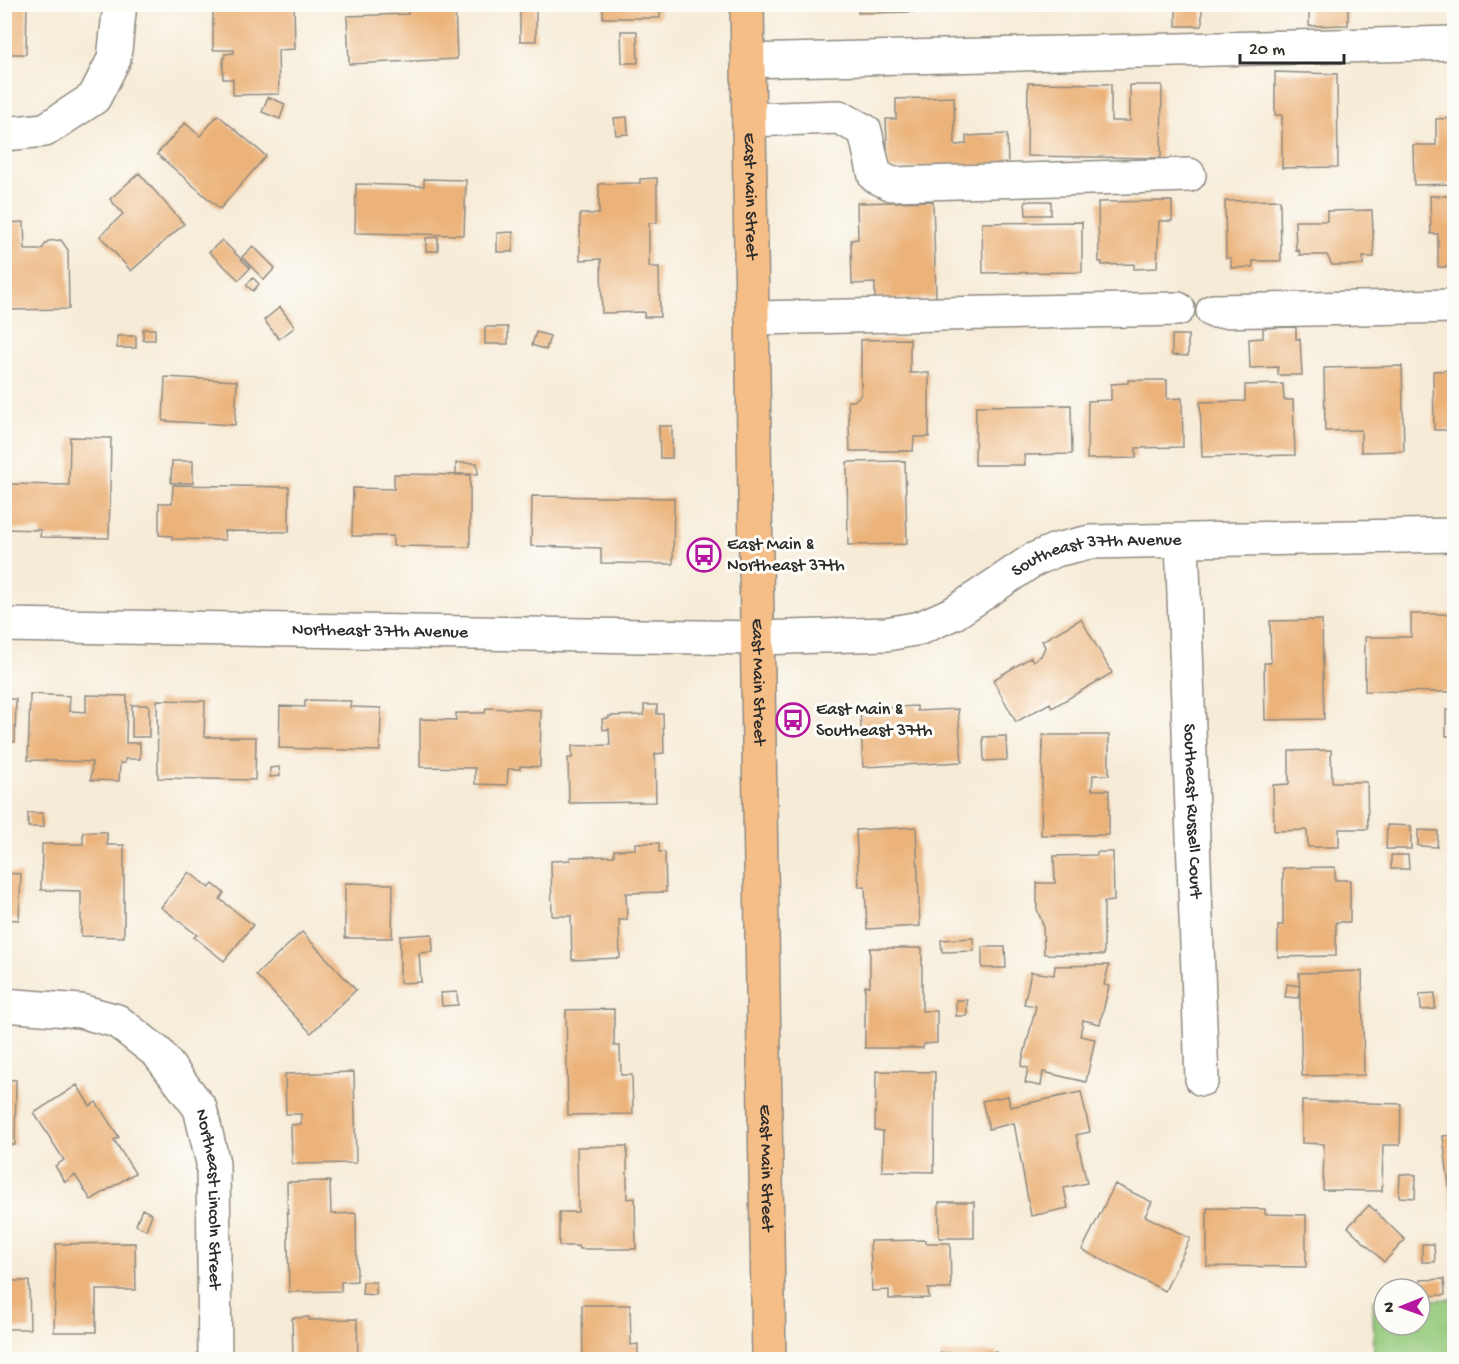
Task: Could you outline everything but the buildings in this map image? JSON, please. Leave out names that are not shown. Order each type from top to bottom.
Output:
[{"type":"main road","name":"East Main Street","points":[[747,4],[769,1359]]},
{"type":"street","points":[[4,134],[45,130],[94,98],[114,60],[120,4]]},
{"type":"street","points":[[748,61],[1455,43]]},
{"type":"street","points":[[749,120],[839,117],[865,131],[875,176],[892,183],[1189,176]]},
{"type":"street","points":[[1213,311],[1455,306]]},
{"type":"street","points":[[752,318],[1178,309]]},
{"type":"street","name":"Southeast 37th Avenue","points":[[757,638],[887,634],[920,628],[954,613],[1033,560],[1056,550],[1090,542],[1455,535]]},
{"type":"street","name":"Southeast Russell Court","points":[[1182,541],[1202,1079]]},
{"type":"street","name":"Northeast 37th Avenue","points":[[4,625],[757,638]]},
{"type":"street","name":"Northeast Lincoln Street","points":[[4,1005],[80,1011],[117,1021],[158,1053],[200,1108],[213,1163],[214,1359]]},
{"type":"green space","points":[[1454,1299],[1454,1359],[1374,1359],[1374,1337],[1432,1337],[1432,1300]]},
{"type":"place","name":"East Main & Northeast 37th","points":[[704,555]]},
{"type":"place","name":"East Main & Southeast 37th","points":[[793,720]]}]
